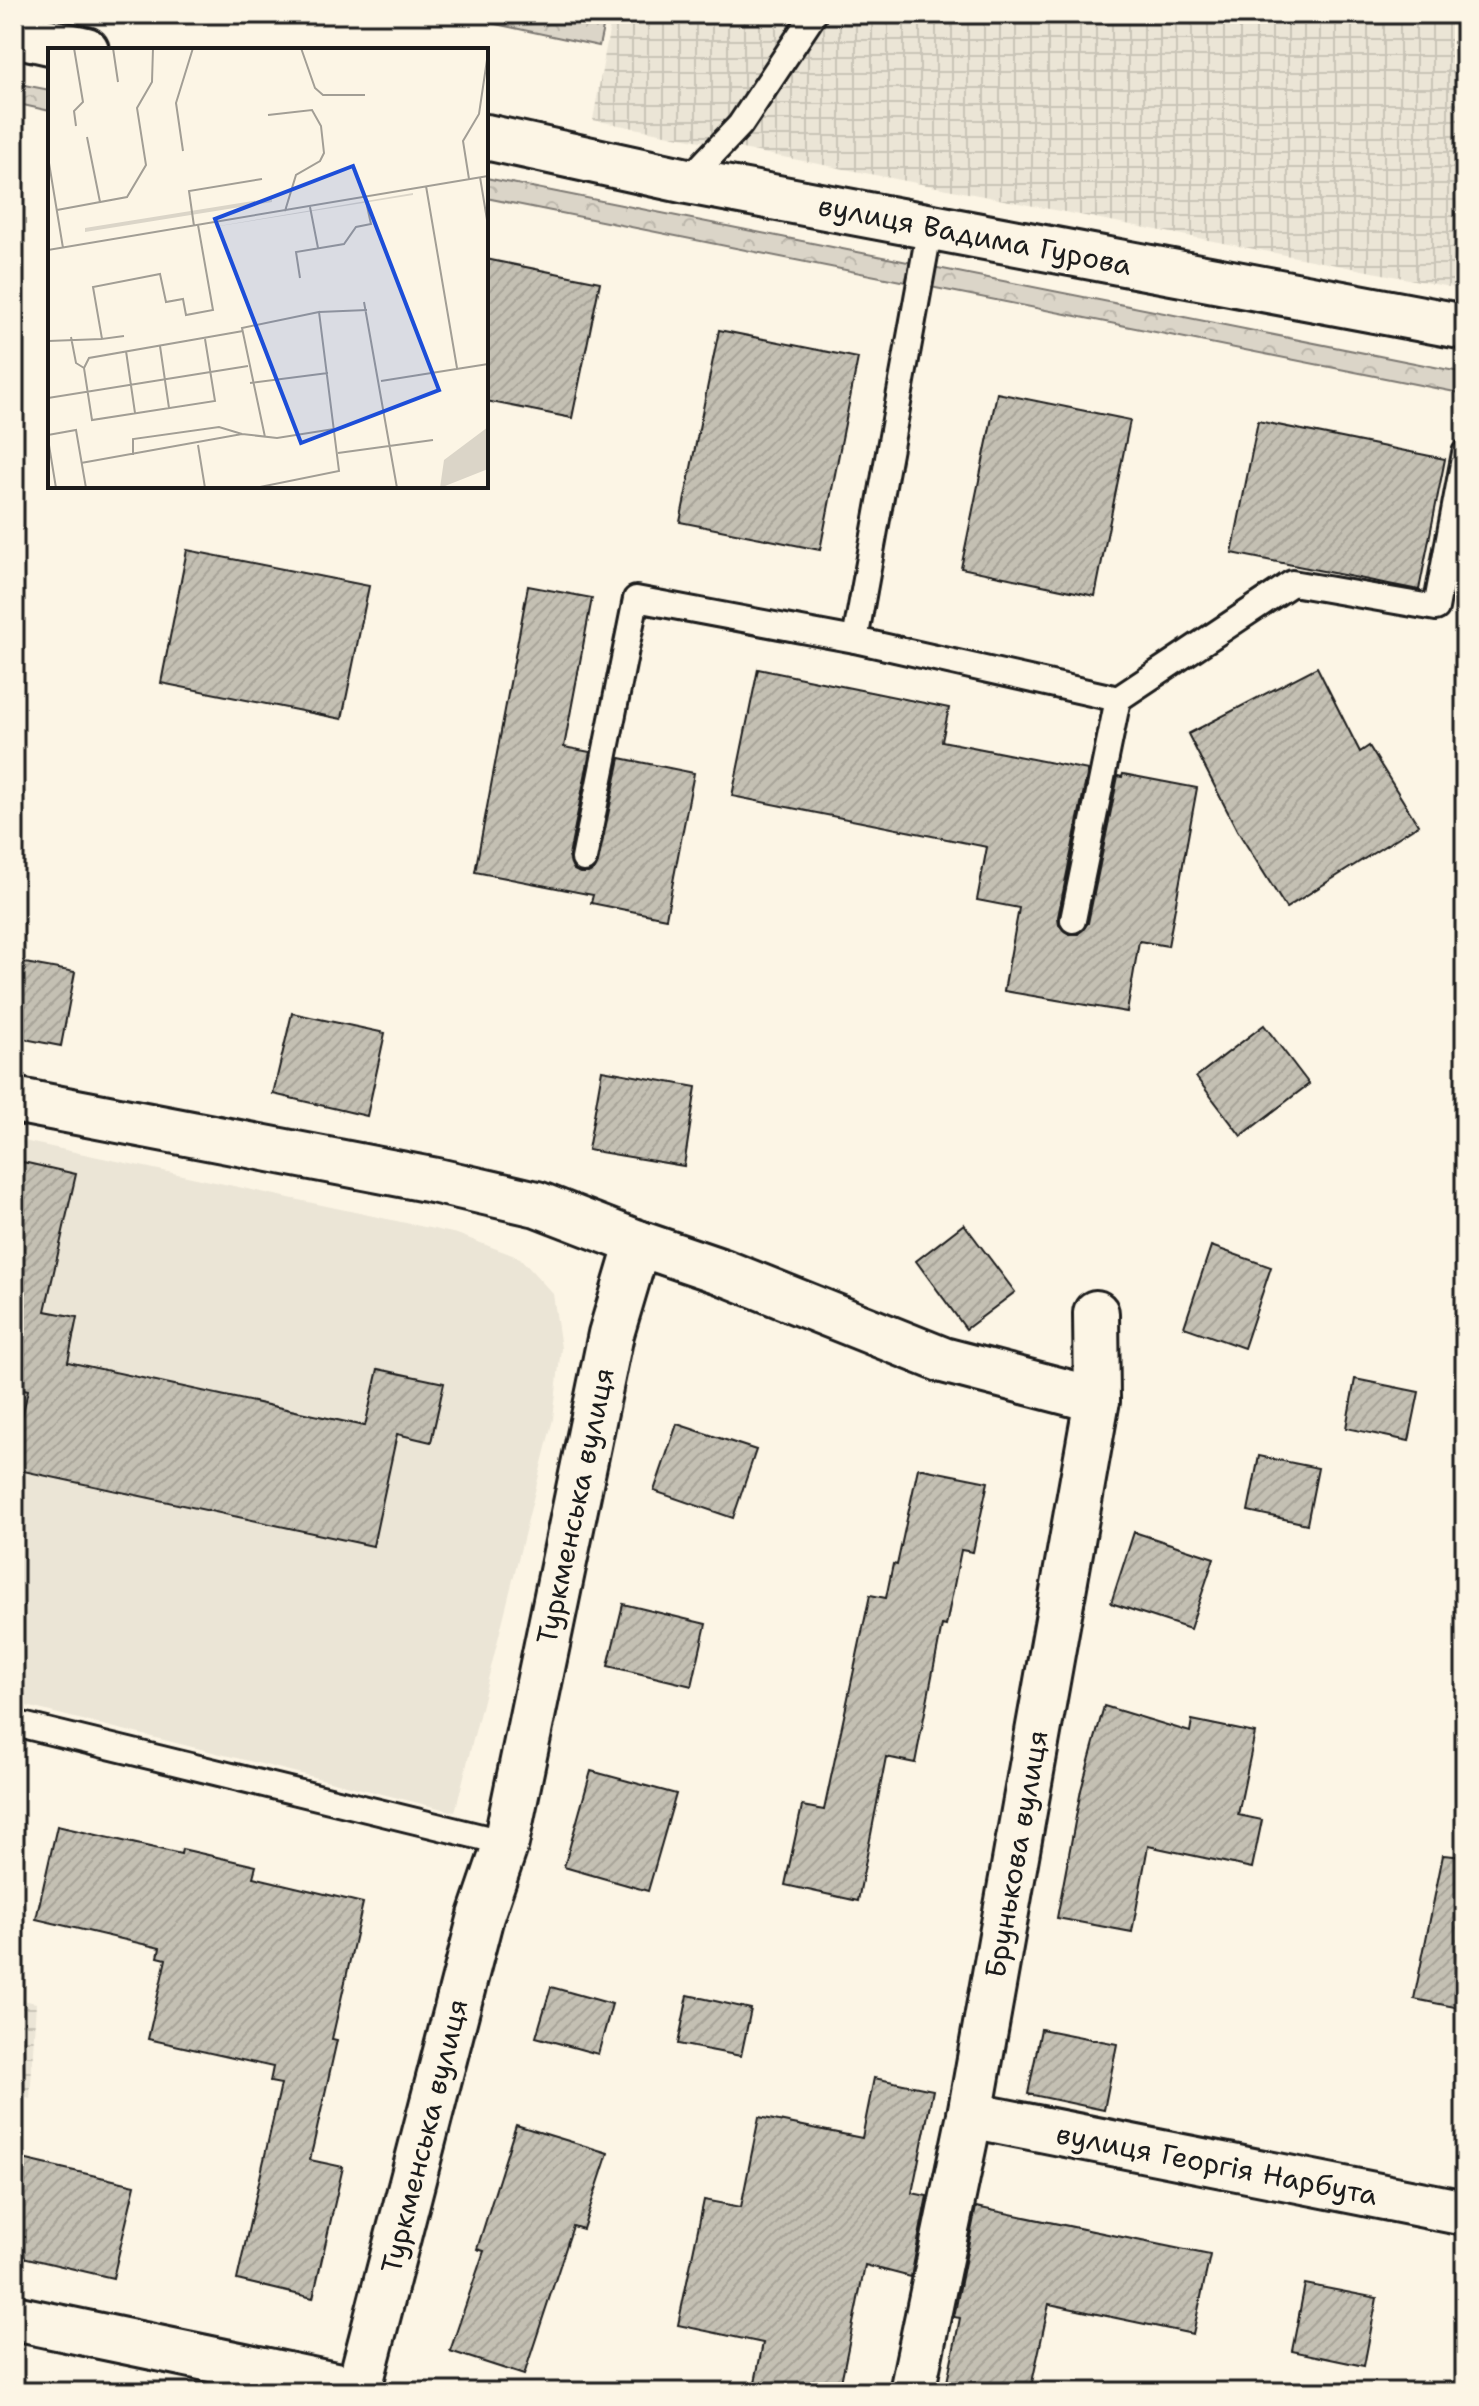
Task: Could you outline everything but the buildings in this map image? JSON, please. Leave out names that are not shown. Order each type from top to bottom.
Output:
[{"type":"street","points":[[14,34],[77,48]]},
{"type":"street","name":"вулиця Вадима Гурова","points":[[488,137],[687,181],[1465,327]]},
{"type":"street","points":[[14,1100],[437,1181],[537,1204],[723,1272],[943,1360],[1097,1400]]},
{"type":"street","name":"Туркменська вулиця","points":[[358,2391],[481,1916],[506,1843],[611,1334],[638,1243]]},
{"type":"street","name":"Брунькова вулиця","points":[[912,2392],[970,2115],[1097,1400],[1096,1313]]},
{"type":"street","name":"вулиця Георгія Нарбута","points":[[970,2115],[1465,2213]]},
{"type":"street","points":[[14,2318],[358,2391]]},
{"type":"lane","points":[[687,181],[740,125],[814,14]]},
{"type":"lane","points":[[855,640],[930,227]]},
{"type":"lane","points":[[1073,920],[1118,699],[1292,583],[1436,608],[1465,453]]},
{"type":"lane","points":[[584,859],[636,599],[855,640],[1118,699]]},
{"type":"lane","points":[[14,1723],[506,1843]]},
{"type":"shaded area","points":[[612,14],[1465,14],[1465,290],[593,120]]},
{"type":"shaded area","points":[[14,1139],[457,1234],[520,1258],[553,1294],[561,1348],[553,1419],[455,1812],[14,1703]]},
{"type":"shaded area","points":[[14,1998],[36,2003],[30,2099],[14,2095]]},
{"type":"green space","points":[[448,14],[606,14],[599,46]]},
{"type":"green space","points":[[14,83],[48,90],[48,111],[14,103]]},
{"type":"green space","points":[[488,178],[1465,373],[1465,394],[488,198]]}]
